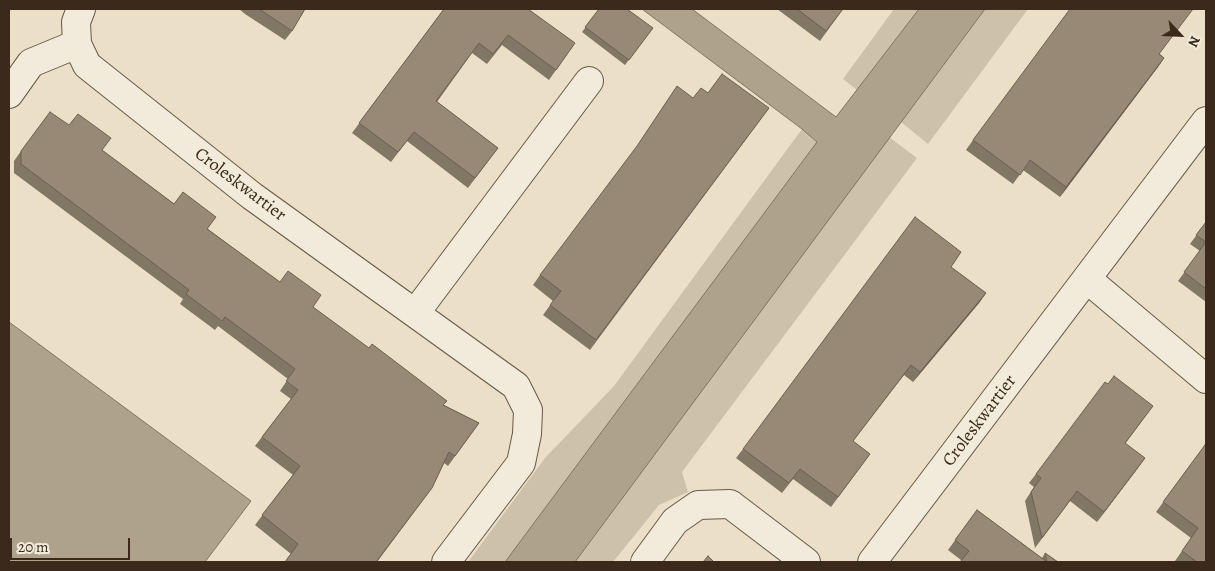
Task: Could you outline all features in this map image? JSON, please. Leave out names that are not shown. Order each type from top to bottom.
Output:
[{"type":"street","name":"Croleskwartier","points":[[80,9],[76,22],[77,44],[87,65],[252,196],[416,312],[516,386],[528,410],[527,434],[521,463],[446,562]]},
{"type":"street","points":[[9,94],[31,63],[77,44]]},
{"type":"street","points":[[416,312],[589,82]]},
{"type":"street","name":"Croleskwartier","points":[[872,562],[1206,121]]},
{"type":"street","points":[[1087,279],[1206,379]]},
{"type":"street","points":[[645,562],[676,521],[698,505],[730,504],[806,562]]},
{"type":"shaded area","points":[[642,9],[692,9],[836,117],[919,9],[985,9],[575,562],[505,562],[817,142]]},
{"type":"shaded area","points":[[894,9],[919,9],[857,90],[843,79]]},
{"type":"shaded area","points":[[985,9],[1028,9],[928,144],[901,122]]},
{"type":"shaded area","points":[[802,129],[817,142],[505,562],[468,562],[545,458],[614,386]]},
{"type":"shaded area","points":[[889,137],[917,158],[682,472],[688,492],[659,505],[613,562],[575,562]]},
{"type":"shaded area","points":[[9,322],[251,501],[205,562],[9,562]]},
{"type":"building","points":[[259,9],[305,9],[292,31]]},
{"type":"building","points":[[444,9],[528,9],[575,43],[556,70],[508,35],[493,54],[479,43],[436,101],[498,148],[475,178],[414,132],[398,152],[359,123]]},
{"type":"building","points":[[599,9],[627,9],[653,28],[629,60],[585,27]]},
{"type":"building","points":[[797,9],[843,9],[826,31]]},
{"type":"building","points":[[1070,9],[1193,9],[1159,54],[1164,58],[1066,187],[1030,160],[1020,175],[973,140]]},
{"type":"building","points":[[722,74],[769,108],[596,340],[550,305],[561,291],[540,275],[637,146],[677,86],[693,98],[701,88],[708,93]]},
{"type":"building","points":[[50,112],[69,125],[78,114],[111,138],[102,150],[174,204],[183,192],[216,217],[207,229],[280,282],[288,271],[321,295],[313,307],[369,348],[372,344],[447,401],[443,405],[479,423],[455,456],[449,452],[432,488],[376,562],[285,562],[298,544],[262,515],[300,466],[262,437],[298,390],[286,381],[295,369],[225,317],[222,321],[186,294],[189,290],[21,164],[21,151]]},
{"type":"building","points":[[915,217],[961,252],[951,267],[986,293],[920,372],[911,365],[853,441],[870,454],[838,497],[800,469],[789,483],[743,449]]},
{"type":"building","points":[[1206,222],[1206,242],[1196,235]]},
{"type":"building","points":[[1206,242],[1206,289],[1184,272]]},
{"type":"building","points":[[1114,376],[1153,406],[1125,443],[1145,458],[1104,512],[1077,491],[1042,538],[1031,492],[1041,478],[1036,474],[1105,382],[1108,384]]},
{"type":"building","points":[[1205,445],[1206,562],[1197,562],[1182,551],[1198,528],[1163,502]]},
{"type":"building","points":[[977,510],[1047,562],[960,562],[969,551],[955,540]]},
{"type":"building","points":[[1045,553],[1058,562],[1047,562]]},
{"type":"building","points":[[708,556],[714,562],[703,562]]}]
